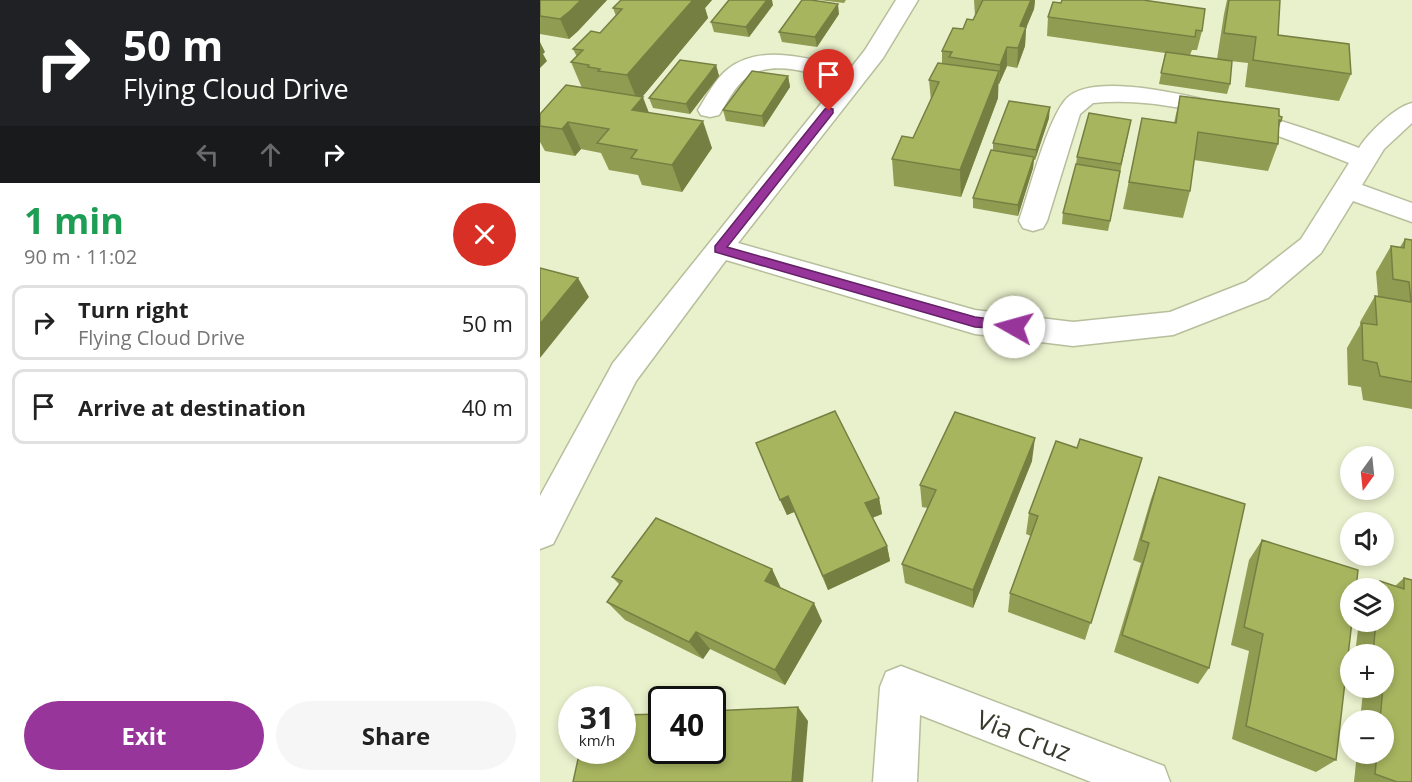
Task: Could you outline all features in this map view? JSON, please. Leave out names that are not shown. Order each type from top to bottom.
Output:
[{"type":"street","points":[[540,532],[624,372],[875,53],[908,0]]},
{"type":"street","points":[[710,110],[735,74],[748,65],[761,62],[781,62],[856,77]]},
{"type":"street","points":[[1033,221],[1068,112],[1080,99],[1103,95],[1133,96],[1222,110],[1260,121],[1364,159]]},
{"type":"street","points":[[719,249],[975,322],[1073,333],[1173,323],[1257,290],[1311,246],[1374,144],[1412,110]]},
{"type":"street","points":[[1345,188],[1412,213]]},
{"type":"street","name":"Via Cruz","points":[[895,782],[901,687],[1148,782]]},
{"type":"building","points":[[540,0],[581,0],[560,19],[540,16]]},
{"type":"building","points":[[621,0],[693,0],[627,75],[598,71],[600,69],[588,67],[589,65],[571,62],[583,50],[573,49],[591,31],[600,33],[622,9],[613,8]]},
{"type":"building","points":[[729,0],[767,0],[746,27],[711,22]]},
{"type":"building","points":[[802,0],[838,4],[815,37],[779,32]]},
{"type":"building","points":[[983,0],[1031,0],[1020,26],[1026,27],[1018,48],[1007,47],[1000,65],[949,57],[952,52],[942,51],[953,28],[963,29],[967,19],[973,20]]},
{"type":"building","points":[[1062,0],[1143,0],[1205,9],[1202,31],[1196,30],[1195,37],[1048,17],[1053,2],[1061,3]]},
{"type":"building","points":[[1229,0],[1280,0],[1278,35],[1349,44],[1351,74],[1253,60],[1256,37],[1224,33]]},
{"type":"building","points":[[1166,52],[1232,61],[1230,84],[1161,73]]},
{"type":"building","points":[[680,60],[716,65],[686,104],[649,98]]},
{"type":"building","points":[[938,63],[999,71],[960,170],[892,159],[902,136],[913,138],[939,82],[929,80]]},
{"type":"building","points":[[752,71],[788,76],[762,116],[723,110]]},
{"type":"building","points":[[566,85],[643,97],[632,110],[703,121],[672,165],[631,158],[637,150],[597,143],[609,129],[568,122],[562,129],[540,126],[540,114]]},
{"type":"building","points":[[1180,96],[1279,109],[1279,116],[1282,117],[1281,121],[1279,120],[1278,144],[1198,132],[1190,191],[1129,182],[1142,118],[1176,123]]},
{"type":"building","points":[[1009,101],[1050,107],[1036,150],[993,143]]},
{"type":"building","points":[[1089,113],[1131,120],[1121,164],[1077,157]]},
{"type":"building","points":[[991,150],[1034,157],[1018,205],[973,198]]},
{"type":"building","points":[[1076,164],[1120,171],[1110,221],[1063,213]]},
{"type":"building","points":[[1405,239],[1412,240],[1412,382],[1380,376],[1377,363],[1363,360],[1362,323],[1377,325],[1375,296],[1411,302],[1409,282],[1393,279],[1391,246],[1404,248]]},
{"type":"building","points":[[540,268],[578,278],[540,324]]},
{"type":"building","points":[[835,411],[879,498],[865,503],[887,546],[823,576],[788,496],[780,500],[756,443]]},
{"type":"building","points":[[955,412],[1035,438],[973,590],[902,564],[936,490],[920,485]]},
{"type":"building","points":[[1080,439],[1142,458],[1091,623],[1010,593],[1038,516],[1029,513],[1056,441],[1077,448]]},
{"type":"building","points":[[1159,477],[1245,504],[1209,668],[1122,635],[1149,543],[1141,540]]},
{"type":"building","points":[[656,518],[772,569],[765,581],[814,603],[775,670],[696,632],[689,642],[607,602],[622,581],[612,577]]},
{"type":"building","points":[[1262,540],[1358,570],[1357,578],[1340,578],[1340,632],[1351,632],[1349,644],[1340,644],[1340,698],[1343,698],[1336,760],[1246,726],[1263,634],[1244,627]]},
{"type":"building","points":[[1404,578],[1412,580],[1412,782],[1397,782],[1375,774],[1376,764],[1394,764],[1394,710],[1381,710],[1382,698],[1394,698],[1394,644],[1374,644],[1375,632],[1394,632],[1394,586],[1404,589]]},
{"type":"building","points":[[798,707],[792,782],[573,782],[577,764],[636,764],[636,715],[648,714],[648,764],[726,764],[726,710]]},
{"type":"route","points":[[829,111],[719,249],[975,322],[1014,327]]}]
